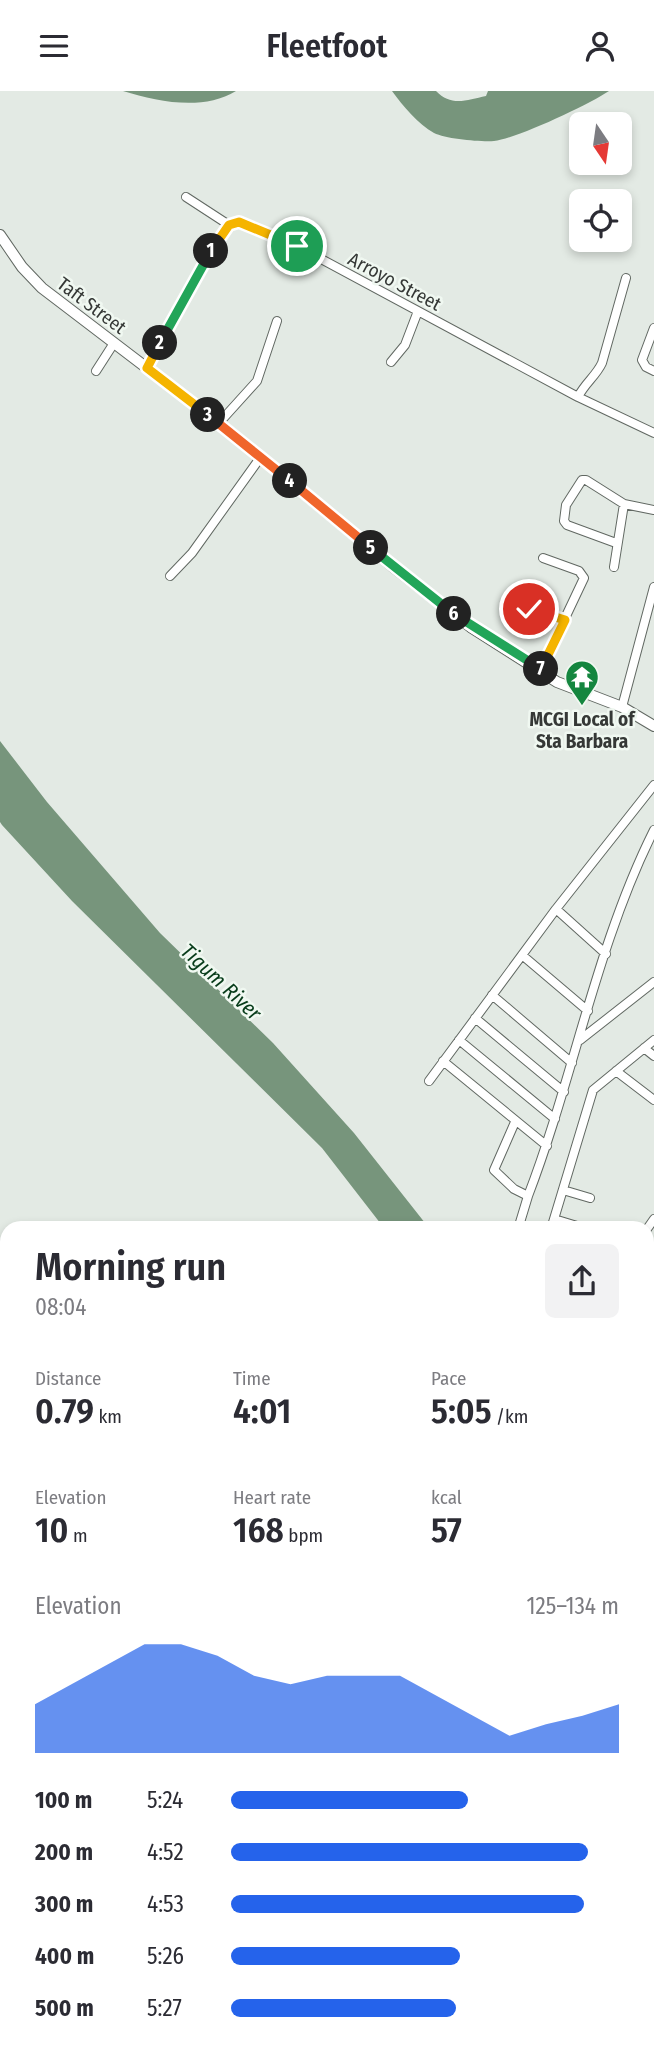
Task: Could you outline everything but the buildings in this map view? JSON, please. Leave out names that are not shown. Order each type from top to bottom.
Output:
[{"type":"main road","name":"Taft Street","points":[[0,236],[22,267],[42,288],[219,423],[472,628],[558,682],[622,707],[654,726]]},
{"type":"street","points":[[147,368],[197,273],[229,225],[186,197]]},
{"type":"street","name":"Arroyo Street","points":[[229,225],[239,222],[286,241],[578,397],[653,430]]},
{"type":"street","points":[[578,397],[602,363],[626,278]]},
{"type":"street","points":[[391,362],[405,345],[418,311]]},
{"type":"street","points":[[219,423],[257,381],[277,321]]},
{"type":"street","points":[[654,327],[642,360],[646,367],[654,371]]},
{"type":"street","points":[[96,371],[114,343]]},
{"type":"street","points":[[170,576],[192,553],[260,458]]},
{"type":"street","points":[[616,543],[567,526],[564,516],[566,505],[582,480],[624,504],[654,510]]},
{"type":"street","points":[[614,567],[624,504]]},
{"type":"street","points":[[540,671],[584,578],[583,574],[542,558]]},
{"type":"street","points":[[622,707],[654,587]]},
{"type":"street","points":[[529,609],[565,620]]},
{"type":"street","points":[[429,1081],[556,909],[654,785]]},
{"type":"street","points":[[521,1221],[624,895],[654,831]]},
{"type":"street","points":[[556,909],[606,954]]},
{"type":"street","points":[[522,955],[588,1011]]},
{"type":"street","points":[[580,1040],[654,982]]},
{"type":"street","points":[[492,995],[572,1063]]},
{"type":"street","points":[[475,1018],[564,1091]]},
{"type":"street","points":[[459,1040],[555,1119]]},
{"type":"street","points":[[561,1221],[554,1219],[593,1090],[654,1040]]},
{"type":"street","points":[[644,1048],[654,1056]]},
{"type":"street","points":[[443,1061],[514,1122],[547,1146]]},
{"type":"street","points":[[616,1071],[654,1100]]},
{"type":"street","points":[[514,1122],[494,1170],[514,1189],[528,1196]]},
{"type":"street","points":[[563,1190],[590,1198]]},
{"type":"shaded area","points":[[123,91],[236,91],[209,101],[181,103]]},
{"type":"shaded area","points":[[392,91],[436,91],[447,99],[460,101],[486,96],[488,91],[609,91],[535,128],[494,141],[439,135],[406,109]]},
{"type":"shaded area","points":[[0,741],[47,802],[160,933],[273,1043],[354,1133],[423,1221],[379,1221],[322,1148],[72,901],[0,822]]},
{"type":"place","name":"MCGI Local of Sta Barbara","points":[[582,707]]},
{"type":"route","points":[[297,246],[239,222],[229,225],[197,273],[147,368],[472,628],[540,671],[565,620],[529,609]]},
{"type":"water label","name":"Tigum River","points":[[221,982]]}]
